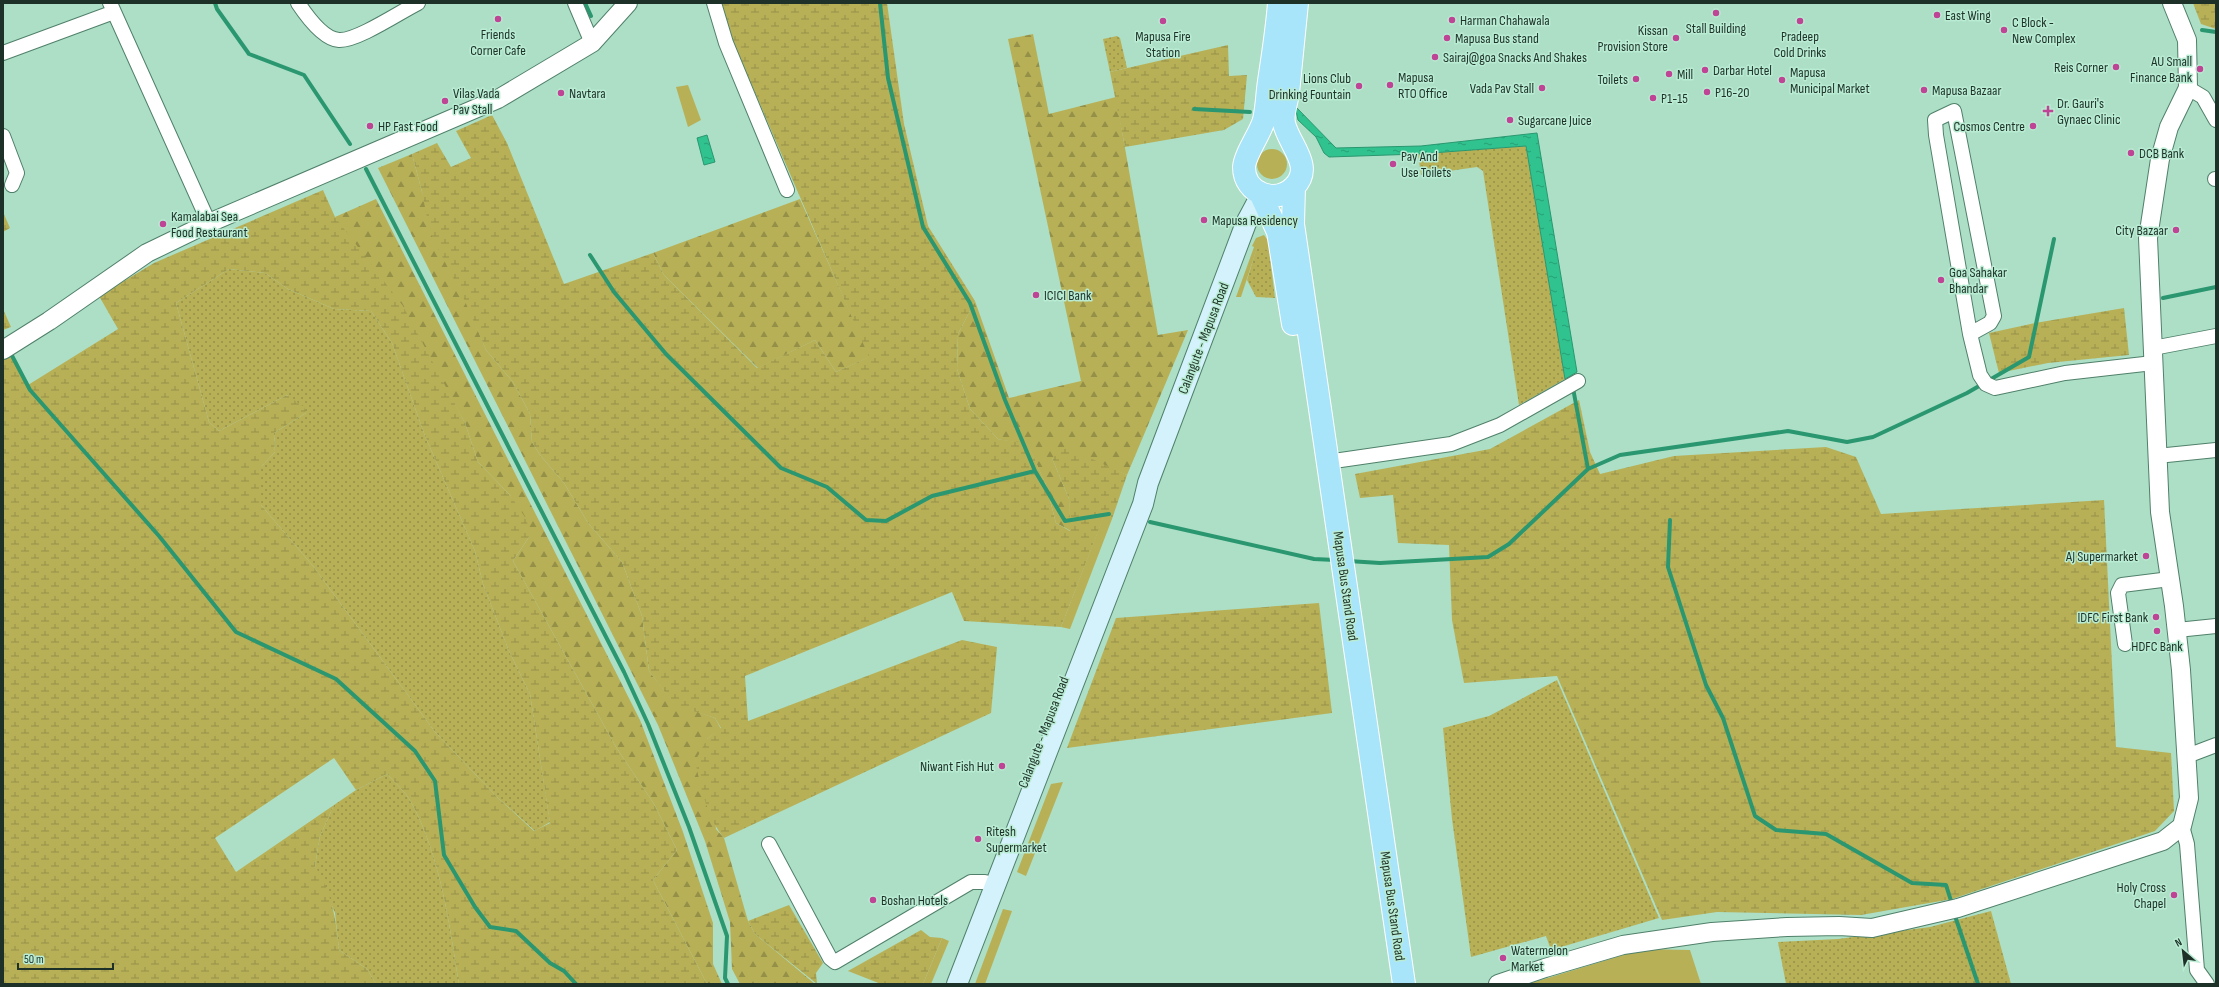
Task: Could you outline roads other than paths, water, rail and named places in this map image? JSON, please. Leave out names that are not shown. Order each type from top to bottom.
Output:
[{"type":"main road","points":[[1279,3],[1264,120],[1253,147],[1247,155],[1244,167],[1247,179],[1253,189],[1261,195],[1273,196],[1285,193],[1294,187],[1300,178],[1302,167],[1300,157],[1294,148],[1284,122],[1297,3]]},
{"type":"main road","points":[[1253,147],[1260,142],[1278,139],[1294,148]]},
{"type":"main road","name":"Mapusa Bus Stand Road","points":[[1294,187],[1293,224],[1404,984]]},
{"type":"main road","name":"Calangute - Mapusa Road","points":[[946,984],[990,884],[1143,504],[1148,483],[1246,223],[1261,195]]},
{"type":"main road","name":"Mapusa Bus Stand Road","points":[[1261,195],[1278,232],[1303,388],[1389,984]]},
{"type":"main road","name":"Calangute - Mapusa Road","points":[[957,984],[990,884]]},
{"type":"street","points":[[298,3],[323,32],[338,40],[359,34],[418,3]]},
{"type":"street","points":[[575,3],[592,42]]},
{"type":"street","points":[[3,350],[49,321],[147,253],[209,223],[498,99],[592,42],[628,3]]},
{"type":"street","points":[[714,3],[726,43],[788,190]]},
{"type":"street","points":[[2172,3],[2187,40],[2188,88],[2169,128],[2160,159],[2148,238],[2160,512],[2177,630],[2190,798],[2182,826],[2187,844],[2197,970],[2207,984]]},
{"type":"street","points":[[3,53],[112,8],[209,223]]},
{"type":"street","points":[[2188,88],[2203,97],[2216,120]]},
{"type":"street","points":[[1970,334],[1990,323],[1994,316],[1954,111],[1935,120],[1936,135],[1970,334],[1980,375],[1986,384],[1995,388],[2153,356],[2216,336]]},
{"type":"street","points":[[4,141],[17,173],[12,185]]},
{"type":"street","points":[[1327,462],[1451,444],[1500,425],[1578,381]]},
{"type":"street","points":[[2157,456],[2216,450]]},
{"type":"street","points":[[2125,644],[2118,593],[2122,585],[2170,580]]},
{"type":"street","points":[[2177,630],[2216,626]]},
{"type":"street","points":[[2187,756],[2216,746]]},
{"type":"street","points":[[1498,984],[1545,968],[1623,945],[1712,932],[1787,927],[1839,926],[1872,928],[1952,910],[2163,841],[2182,826]]},
{"type":"street","points":[[769,844],[830,958],[835,962],[971,882],[990,884]]},
{"type":"water","points":[[1295,106],[1336,148],[1421,146],[1537,133],[1577,372],[1565,379],[1526,146],[1418,154],[1329,157],[1324,153],[1316,137],[1298,120]]},
{"type":"water","points":[[707,135],[715,162],[704,165],[697,138]]},
{"type":"waterway","points":[[215,3],[217,9],[249,54],[304,75],[350,144]]},
{"type":"waterway","points":[[585,3],[591,16]]},
{"type":"waterway","points":[[880,3],[888,78],[923,227],[970,303],[1005,400],[1035,471],[1065,521],[1109,514]]},
{"type":"waterway","points":[[2202,30],[2216,32]]},
{"type":"waterway","points":[[1194,109],[1250,112]]},
{"type":"waterway","points":[[366,169],[624,672],[648,724],[689,827],[727,936],[725,978],[728,984]]},
{"type":"waterway","points":[[1348,561],[1380,563],[1488,557],[1509,544],[1588,469],[1620,455],[1788,431],[1847,442],[1873,437],[1967,393],[2029,357],[2054,239]]},
{"type":"waterway","points":[[590,255],[614,292],[666,354],[781,468],[827,487],[866,520],[886,521],[932,496],[1035,471]]},
{"type":"waterway","points":[[2163,298],[2216,287]]},
{"type":"waterway","points":[[9,350],[30,390],[159,536],[236,632],[336,679],[415,751],[435,781],[444,855],[475,907],[490,927],[516,931],[550,963],[564,971],[576,984]]},
{"type":"waterway","points":[[1573,388],[1588,469]]},
{"type":"waterway","points":[[1670,520],[1668,567],[1706,685],[1723,718],[1755,816],[1776,830],[1826,834],[1912,883],[1946,885],[1952,904]]},
{"type":"waterway","points":[[1150,522],[1314,559],[1335,560]]},
{"type":"waterway","points":[[1954,913],[1978,984]]},
{"type":"place","name":"Stall Building","points":[[1716,13]]},
{"type":"place","name":"East Wing","points":[[1937,15]]},
{"type":"place","name":"Friends Corner Cafe","points":[[498,19]]},
{"type":"place","name":"Harman Chahawala","points":[[1452,20]]},
{"type":"place","name":"Mapusa Fire Station","points":[[1163,21]]},
{"type":"place","name":"Pradeep Cold Drinks","points":[[1800,21]]},
{"type":"place","name":"C Block - New Complex","points":[[2004,30]]},
{"type":"place","name":"Mapusa Bus stand","points":[[1447,38]]},
{"type":"place","name":"Kissan Provision Store","points":[[1676,38]]},
{"type":"place","name":"Sairaj@goa Snacks And Shakes","points":[[1435,57]]},
{"type":"place","name":"Reis Corner","points":[[2116,67]]},
{"type":"place","name":"AU Small Finance Bank","points":[[2200,69]]},
{"type":"place","name":"Darbar Hotel","points":[[1705,70]]},
{"type":"place","name":"Mill","points":[[1669,74]]},
{"type":"place","name":"Toilets","points":[[1636,79]]},
{"type":"place","name":"Mapusa Municipal Market","points":[[1782,80]]},
{"type":"place","name":"Mapusa RTO Office","points":[[1390,85]]},
{"type":"place","name":"Lions Club Drinking Fountain","points":[[1359,86]]},
{"type":"place","name":"Vada Pav Stall","points":[[1542,88]]},
{"type":"place","name":"Mapusa Bazaar","points":[[1924,90]]},
{"type":"place","name":"P16-20","points":[[1707,92]]},
{"type":"place","name":"Navtara","points":[[561,93]]},
{"type":"place","name":"P1-15","points":[[1653,98]]},
{"type":"place","name":"Vilas Vada Pav Stall","points":[[445,101]]},
{"type":"place","name":"Dr. Gauri's Gynaec Clinic","points":[[2048,111]]},
{"type":"place","name":"Sugarcane Juice","points":[[1510,120]]},
{"type":"place","name":"HP Fast Food","points":[[370,126]]},
{"type":"place","name":"Cosmos Centre","points":[[2033,126]]},
{"type":"place","name":"DCB Bank","points":[[2131,153]]},
{"type":"place","name":"Pay And Use Toilets","points":[[1393,164]]},
{"type":"place","name":"Mapusa Residency","points":[[1204,220]]},
{"type":"place","name":"Kamalabai Sea Food Restaurant","points":[[163,224]]},
{"type":"place","name":"City Bazaar","points":[[2176,230]]},
{"type":"place","name":"Goa Sahakar Bhandar","points":[[1941,280]]},
{"type":"place","name":"ICICI Bank","points":[[1036,295]]},
{"type":"place","name":"AJ Supermarket","points":[[2146,556]]},
{"type":"place","name":"IDFC First Bank","points":[[2156,617]]},
{"type":"place","name":"HDFC Bank","points":[[2157,631]]},
{"type":"place","name":"Niwant Fish Hut","points":[[1002,766]]},
{"type":"place","name":"Ritesh Supermarket","points":[[978,839]]},
{"type":"place","name":"Holy Cross Chapel","points":[[2174,895]]},
{"type":"place","name":"Boshan Hotels","points":[[873,900]]},
{"type":"place","name":"Watermelon Market","points":[[1503,958]]}]
